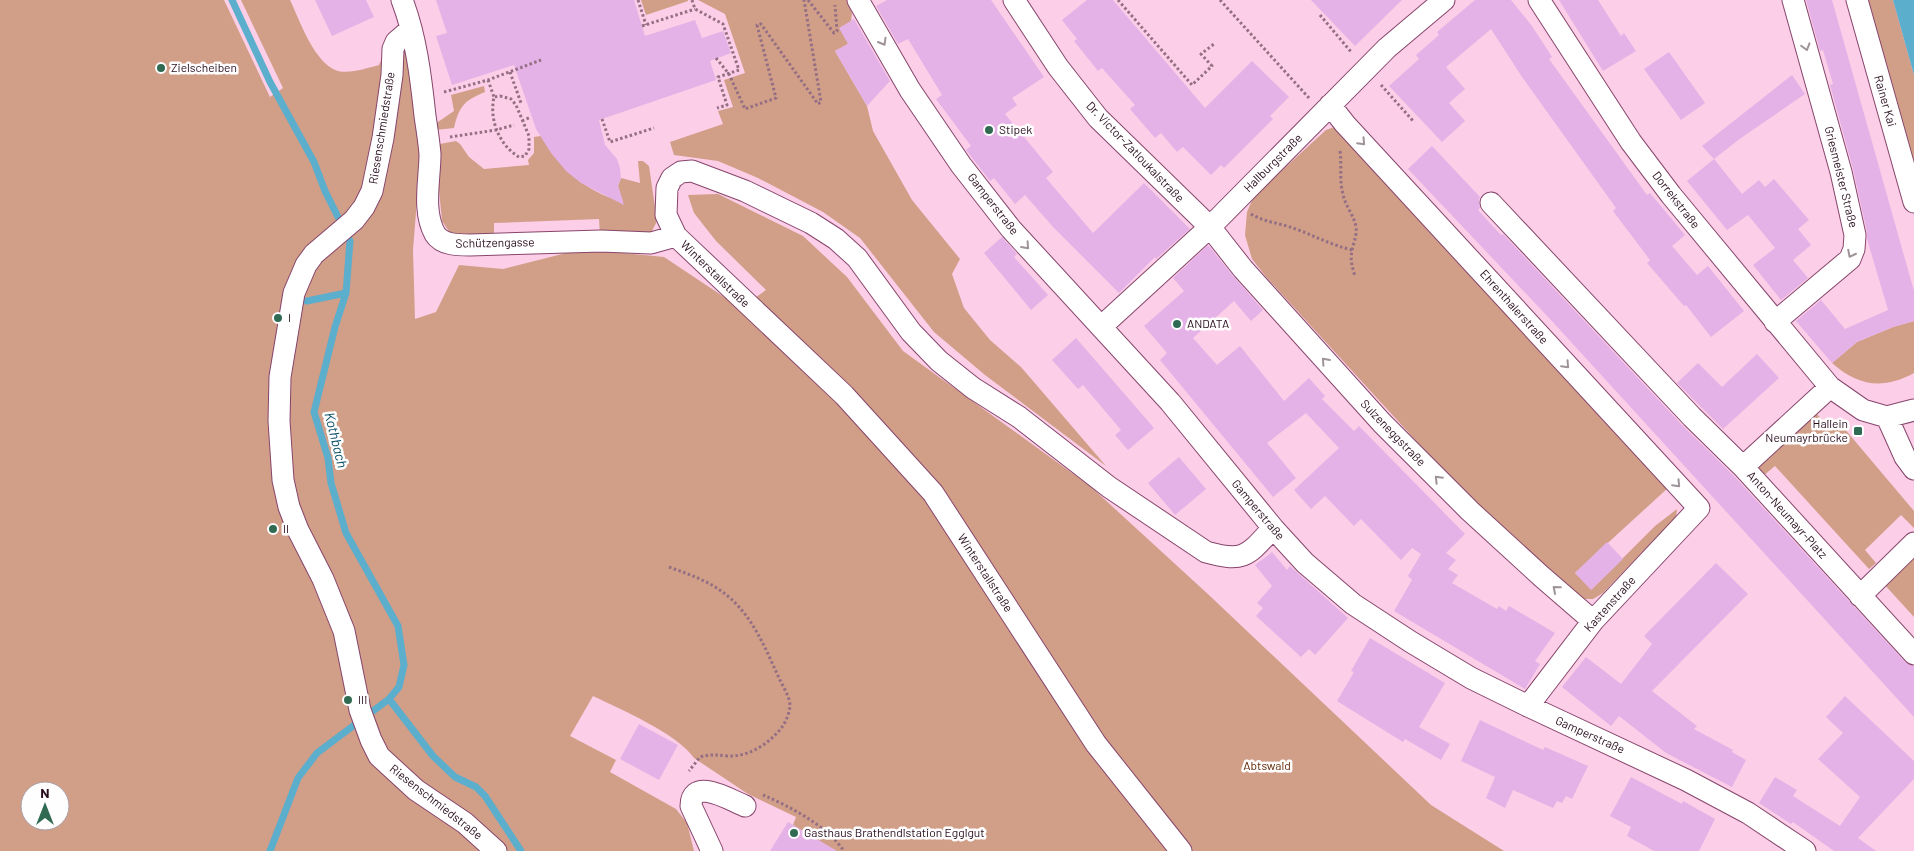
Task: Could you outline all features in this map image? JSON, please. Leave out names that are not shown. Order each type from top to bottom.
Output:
[{"type":"street","name":"Schützengasse","points":[[402,0],[411,29],[423,98],[430,154],[428,202],[430,224],[436,236],[449,244],[470,246],[601,241],[651,243],[676,236]]},
{"type":"street","name":"Gamperstraße","points":[[858,0],[910,90],[961,164],[1011,229],[1170,402],[1273,528],[1305,563],[1353,604],[1454,668],[1528,706],[1686,780],[1748,813],[1805,851]]},
{"type":"street","name":"Dr. Victor-Zatloukalstraße","points":[[1014,0],[1058,67],[1098,118],[1210,227]]},
{"type":"street","name":"Hallburgstraße","points":[[1102,326],[1210,227],[1323,105],[1444,0]]},
{"type":"street","name":"Dorrekstraße","points":[[1539,0],[1631,142],[1671,194],[1830,387]]},
{"type":"street","name":"Griesmeister Straße","points":[[1776,322],[1850,259],[1854,249],[1855,235],[1841,172],[1793,0]]},
{"type":"street","name":"Rainer Kai","points":[[1857,0],[1914,202]]},
{"type":"street","name":"Riesenschmiedstraße","points":[[411,29],[396,42],[393,49],[391,83],[372,191],[364,207],[354,220],[314,254],[306,265],[293,300],[280,376],[279,421],[285,492],[298,530],[323,579],[344,631],[360,710],[379,756],[416,790],[464,823],[496,851]]},
{"type":"street","name":"Ehrenthalerstraße","points":[[1323,105],[1345,124],[1699,508]]},
{"type":"street","name":"Winterstallstraße","points":[[1182,851],[1096,744],[933,493],[844,395],[676,236],[666,215],[667,188],[672,178],[680,172],[692,171],[745,191],[811,223],[836,239],[857,258],[912,332],[938,361],[973,388],[1019,417],[1109,487],[1206,552],[1224,557],[1238,557],[1250,552],[1273,528]]},
{"type":"street","points":[[1491,203],[1692,417],[1743,467]]},
{"type":"street","name":"Sulzeneggstraße","points":[[1210,227],[1243,269],[1382,423],[1470,511],[1593,621]]},
{"type":"street","points":[[1830,387],[1863,410],[1887,417],[1914,410]]},
{"type":"street","name":"Anton-Neumayr-Platz","points":[[1830,387],[1743,467],[1914,654]]},
{"type":"street","points":[[1887,417],[1905,457],[1914,469]]},
{"type":"street","name":"Kastenstraße","points":[[1528,706],[1593,621],[1699,508]]},
{"type":"street","points":[[1860,596],[1914,542]]},
{"type":"street","points":[[712,851],[691,806],[693,794],[698,791],[704,791],[752,800]]},
{"type":"path","points":[[638,0],[644,26],[695,9]]},
{"type":"path","points":[[692,0],[695,9],[723,24],[739,70],[718,77],[727,105],[717,108]]},
{"type":"path","points":[[716,58],[729,74],[745,110],[776,98],[757,25],[761,24],[818,104],[821,102],[804,0]]},
{"type":"path","points":[[808,0],[834,33],[837,31],[835,0]]},
{"type":"path","points":[[1118,0],[1192,85],[1212,66],[1201,54],[1214,44]]},
{"type":"path","points":[[1220,0],[1323,105]]},
{"type":"path","points":[[423,98],[488,80],[541,60]]},
{"type":"path","points":[[510,72],[521,103]]},
{"type":"path","points":[[488,80],[494,97],[493,115],[496,130],[503,144],[510,151],[519,157],[525,156],[529,149],[529,136],[516,105],[511,99],[500,96],[494,97]]},
{"type":"path","points":[[522,121],[531,117]]},
{"type":"path","points":[[602,119],[610,142],[654,128]]},
{"type":"path","points":[[455,136],[496,130],[514,125]]},
{"type":"path","points":[[1339,142],[1343,196],[1356,227],[1351,264],[1355,276]]},
{"type":"path","points":[[1233,204],[1254,216],[1292,228],[1334,246],[1352,250]]},
{"type":"path","points":[[669,567],[716,587],[744,612],[756,630],[772,662],[790,705],[789,714],[784,724],[778,733],[766,743],[740,755],[706,755],[697,760],[683,787],[684,794],[691,806]]},
{"type":"path","points":[[752,800],[802,814],[821,828],[844,851]]},
{"type":"green space","name":"Abtswald","points":[[0,0],[224,0],[270,97],[283,88],[241,0],[290,0],[302,28],[319,56],[333,69],[338,71],[356,71],[379,65],[390,40],[401,28],[418,103],[420,162],[413,250],[415,319],[436,312],[459,265],[503,269],[582,249],[664,257],[733,303],[752,300],[766,290],[716,241],[694,213],[688,195],[718,194],[803,236],[847,277],[903,351],[1090,486],[1210,596],[1431,805],[1504,851],[836,851],[793,825],[796,817],[748,794],[694,758],[686,749],[662,731],[593,696],[570,736],[616,760],[610,772],[676,809],[687,823],[694,851],[0,851]]},
{"type":"green space","points":[[641,0],[688,0],[688,1],[646,15]]},
{"type":"green space","points":[[698,0],[847,0],[852,13],[848,44],[835,51],[867,106],[873,131],[912,200],[960,259],[952,274],[964,308],[990,340],[1021,367],[1106,466],[985,375],[934,332],[860,238],[823,212],[758,178],[718,161],[674,155],[670,142],[723,124],[718,111],[733,107],[724,80],[745,73],[725,14]]},
{"type":"green space","points":[[1866,0],[1893,0],[1914,75],[1914,171]]},
{"type":"green space","points":[[484,86],[485,92],[472,98],[461,109],[454,128],[435,130],[435,124],[454,111],[451,95]]},
{"type":"green space","points":[[1334,127],[1344,133],[1669,487],[1575,573],[1592,589],[1655,526],[1677,509],[1676,517],[1603,593],[1593,599],[1585,599],[1573,593],[1532,558],[1440,467],[1266,277],[1252,259],[1245,235],[1247,212],[1254,196],[1326,130]]},
{"type":"green space","points":[[541,136],[548,148],[575,177],[597,192],[623,202],[618,186],[621,178],[640,183],[638,161],[643,161],[649,166],[657,221],[651,233],[600,235],[599,219],[494,223],[494,239],[450,233],[442,221],[435,148],[440,144],[456,141],[469,157],[484,169],[529,165],[528,160],[534,153],[534,137]]},
{"type":"green space","points":[[1914,321],[1914,373],[1892,382],[1871,383],[1851,377],[1832,363],[1857,342],[1893,327]]},
{"type":"green space","points":[[1816,413],[1830,429],[1838,421],[1914,511],[1914,528],[1901,515],[1865,550],[1876,563],[1869,569],[1775,466],[1763,476],[1756,468]]},
{"type":"green space","points":[[1914,553],[1914,617],[1883,583]]},
{"type":"water","points":[[1893,0],[1914,0],[1914,75]]},
{"type":"building","points":[[315,0],[366,0],[374,17],[332,36]]},
{"type":"building","points":[[436,0],[634,0],[645,36],[695,20],[702,38],[723,31],[731,53],[710,61],[716,80],[599,120],[605,145],[617,159],[620,168],[621,178],[618,186],[624,205],[581,183],[566,171],[551,153],[536,129],[514,65],[452,85],[436,36],[447,33]]},
{"type":"building","points":[[887,0],[991,0],[1044,77],[1012,98],[1017,105],[1005,114],[1053,172],[1046,178],[1093,233],[1144,183],[1190,229],[1156,259],[1155,257],[1119,293],[1054,228],[1025,195],[1015,204],[994,178],[990,181],[966,150],[971,146],[936,99],[942,95],[908,39],[898,44],[876,6]]},
{"type":"building","points":[[1087,0],[1113,0],[1205,108],[1252,61],[1289,97],[1270,116],[1273,119],[1224,168],[1221,165],[1211,175],[1183,147],[1177,152],[1161,133],[1155,138],[1130,109],[1135,105],[1102,68],[1098,71],[1074,41],[1077,39],[1062,20]]},
{"type":"building","points":[[1311,0],[1402,0],[1355,46]]},
{"type":"building","points":[[1475,0],[1511,0],[1532,26],[1552,57],[1549,59],[1647,195],[1650,193],[1685,235],[1672,246],[1697,275],[1708,266],[1744,311],[1711,337],[1686,305],[1684,306],[1647,263],[1650,260],[1613,211],[1616,208],[1522,77],[1491,29],[1446,67],[1465,89],[1449,103],[1465,121],[1442,142],[1389,86],[1419,59],[1416,55],[1439,35],[1437,32]]},
{"type":"building","points":[[1559,0],[1598,0],[1621,36],[1624,33],[1636,51],[1603,71]]},
{"type":"building","points":[[1806,0],[1832,0],[1914,291],[1914,321],[1893,327],[1857,342],[1832,363],[1796,321],[1821,300],[1845,329],[1888,310],[1867,239],[1853,169],[1830,85],[1833,84],[1823,50],[1820,51]]},
{"type":"building","points":[[854,19],[890,81],[867,106],[835,51],[848,44],[839,28]]},
{"type":"building","points":[[1669,52],[1705,103],[1681,120],[1644,69]]},
{"type":"building","points":[[1792,75],[1805,94],[1714,159],[1702,146]]},
{"type":"building","points":[[1432,146],[1480,197],[1480,208],[1478,210],[1501,235],[1503,234],[1683,426],[1734,476],[1905,662],[1914,666],[1914,717],[1550,319],[1408,169]]},
{"type":"building","points":[[1714,159],[1742,194],[1759,180],[1765,187],[1774,179],[1809,220],[1798,229],[1811,245],[1793,260],[1808,278],[1781,300],[1753,265],[1775,248],[1748,215],[1727,230],[1687,181]]},
{"type":"building","points":[[1002,237],[1017,254],[1014,257],[1048,295],[1031,310],[984,253]]},
{"type":"building","points":[[1209,246],[1263,310],[1251,321],[1234,301],[1193,338],[1217,365],[1240,346],[1284,401],[1309,378],[1325,396],[1322,399],[1354,431],[1359,426],[1465,534],[1446,553],[1456,560],[1448,569],[1458,575],[1452,583],[1497,609],[1499,606],[1506,611],[1509,606],[1555,633],[1535,661],[1540,664],[1525,689],[1394,611],[1412,580],[1408,576],[1421,554],[1412,548],[1401,560],[1361,519],[1354,526],[1325,496],[1311,509],[1294,490],[1339,448],[1306,413],[1267,443],[1296,478],[1273,497],[1160,360],[1167,353],[1144,326],[1184,291],[1173,278]]},
{"type":"building","points":[[1076,338],[1154,428],[1128,450],[1115,435],[1121,430],[1083,385],[1078,389],[1052,360]]},
{"type":"building","points":[[1757,354],[1779,378],[1723,429],[1677,383],[1698,363],[1722,387]]},
{"type":"building","points":[[1179,457],[1206,489],[1175,515],[1148,483]]},
{"type":"building","points":[[1607,542],[1623,559],[1591,590],[1575,573]]},
{"type":"building","points":[[1272,552],[1287,570],[1290,566],[1348,618],[1315,655],[1309,649],[1301,657],[1256,616],[1263,608],[1257,603],[1272,586],[1255,565]]},
{"type":"building","points":[[1716,563],[1748,594],[1652,691],[1697,726],[1694,729],[1733,750],[1732,752],[1746,760],[1732,787],[1666,753],[1619,716],[1611,726],[1562,687],[1586,657],[1621,684],[1652,644],[1644,636]]},
{"type":"building","points":[[1370,638],[1445,683],[1419,727],[1450,744],[1441,760],[1405,739],[1403,742],[1337,701],[1354,672],[1351,671]]},
{"type":"building","points":[[1845,696],[1914,761],[1914,779],[1858,838],[1876,851],[1834,851],[1793,822],[1791,824],[1759,803],[1775,777],[1797,790],[1793,796],[1840,826],[1860,797],[1818,759],[1843,733],[1826,717]]},
{"type":"building","points":[[1480,720],[1543,750],[1545,747],[1588,766],[1572,799],[1566,796],[1562,803],[1557,801],[1553,808],[1513,790],[1505,808],[1486,798],[1495,777],[1461,761]]},
{"type":"building","points":[[639,724],[678,745],[659,780],[620,759]]},
{"type":"building","points":[[1631,777],[1682,804],[1683,801],[1715,819],[1699,851],[1654,851],[1627,836],[1631,827],[1610,816]]},
{"type":"building","name":"Gasthaus Brathendlstation Egglgut","points":[[788,822],[837,851],[770,851]]},
{"type":"waterway","name":"Kothbach","points":[[232,0],[270,82],[314,162],[325,191],[350,241],[346,293],[335,327],[314,412],[328,458],[331,483],[346,533],[398,626],[404,665],[399,687],[389,699],[317,753],[298,778],[270,851]]},
{"type":"waterway","points":[[307,301],[346,293]]},
{"type":"waterway","points":[[389,699],[433,756],[455,777],[476,787],[485,796],[521,851]]},
{"type":"place","name":"Zielscheiben","points":[[161,68]]},
{"type":"place","name":"Stipek","points":[[989,130]]},
{"type":"place","name":"I","points":[[278,318]]},
{"type":"place","name":"ANDATA","points":[[1177,324]]},
{"type":"place","name":"Hallein Neumayrbrücke","points":[[1858,431]]},
{"type":"place","name":"II","points":[[273,529]]},
{"type":"place","name":"III","points":[[348,700]]},
{"type":"place","name":"Gasthaus Brathendlstation Egglgut","points":[[794,833]]}]
